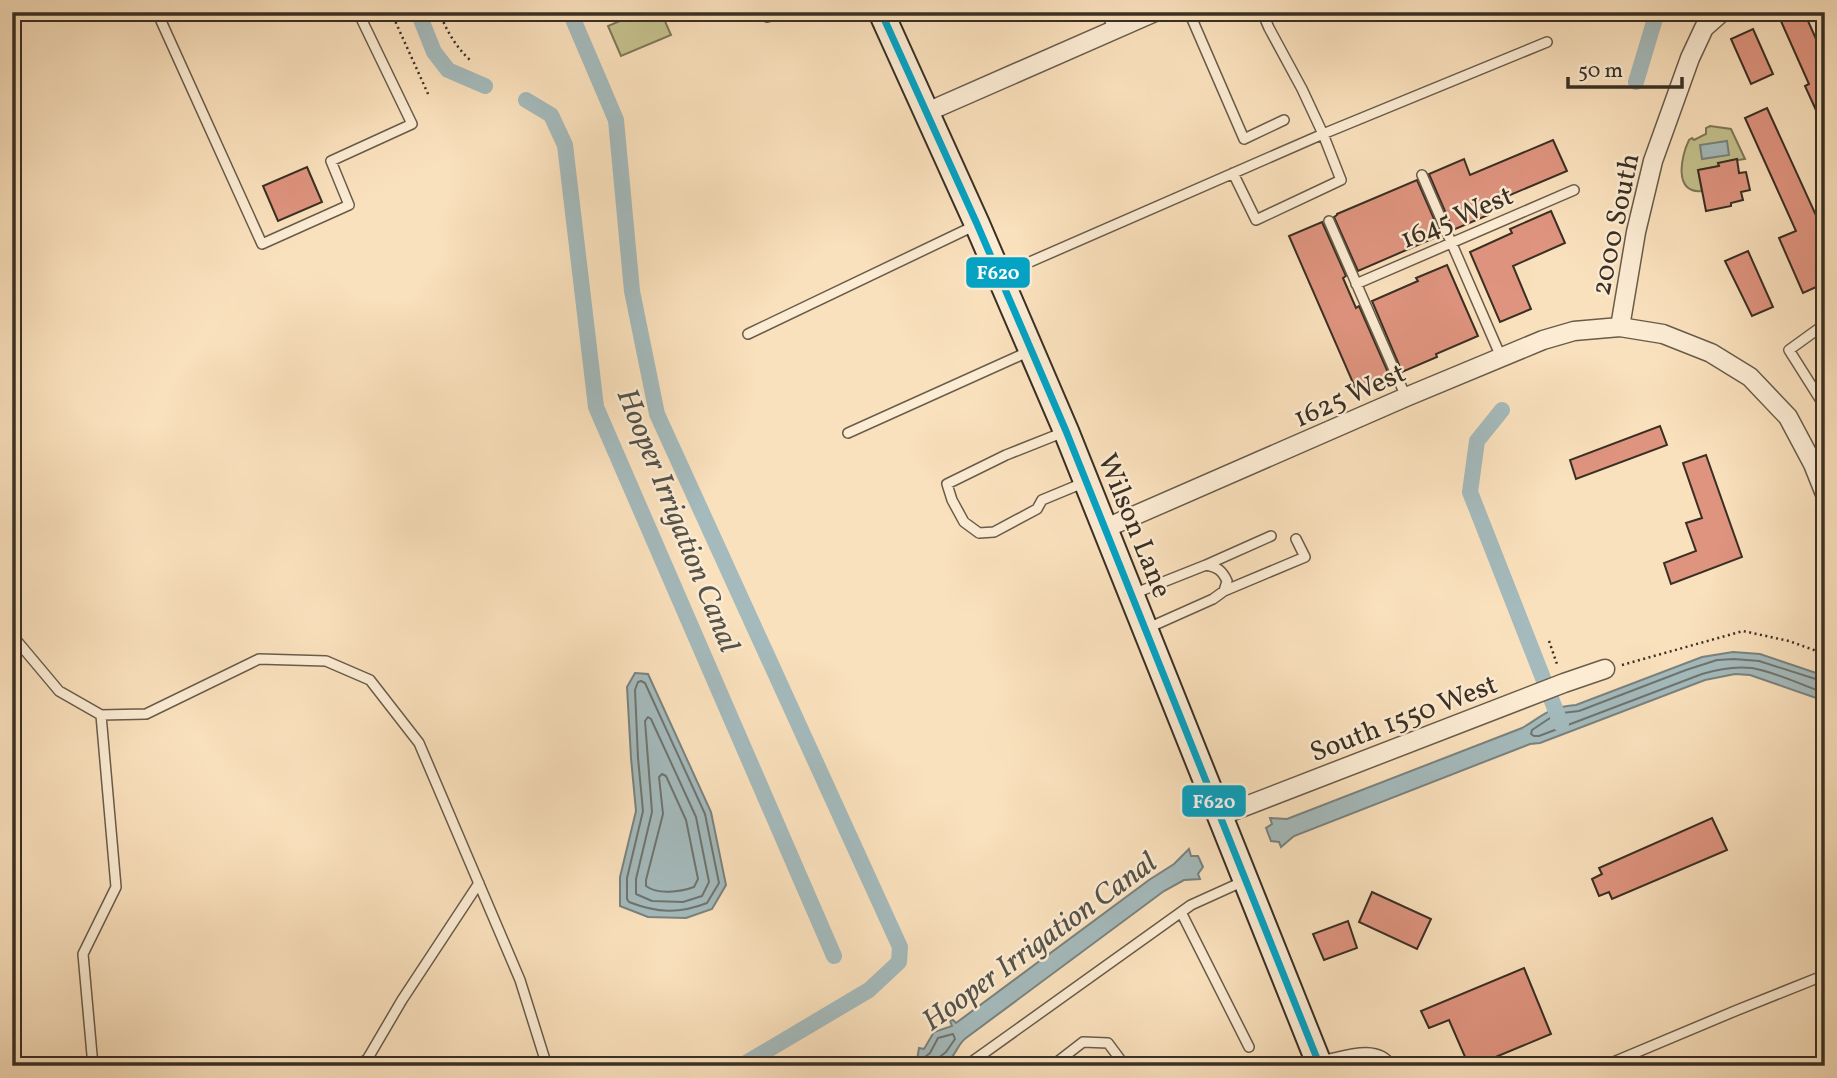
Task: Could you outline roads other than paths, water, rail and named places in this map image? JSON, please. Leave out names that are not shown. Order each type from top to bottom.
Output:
[{"type":"main road","name":"Wilson Lane","points":[[881,12],[1000,275],[1066,431],[1317,1064]]},
{"type":"street","points":[[927,111],[1155,12]]},
{"type":"street","name":"2000 South","points":[[1722,12],[1704,28],[1689,58],[1653,161],[1636,232],[1620,327],[1663,334],[1711,353],[1750,377],[1788,417],[1819,462],[1825,494]]},
{"type":"street","name":"1625 West","points":[[1105,528],[1543,340],[1574,331],[1620,327]]},
{"type":"street","name":"South 1550 West","points":[[1220,816],[1605,669]]},
{"type":"lane","points":[[157,12],[262,244],[349,205],[331,162],[412,124],[358,12]]},
{"type":"lane","points":[[767,18],[788,12]]},
{"type":"lane","points":[[1106,12],[1114,30]]},
{"type":"lane","points":[[1189,12],[1244,139],[1284,120]]},
{"type":"lane","points":[[1233,173],[1256,220],[1342,180],[1302,89],[1262,12]]},
{"type":"lane","points":[[1000,275],[1322,134],[1547,41]]},
{"type":"lane","points":[[1422,175],[1501,357]]},
{"type":"lane","name":"1645 West","points":[[1356,284],[1574,190]]},
{"type":"lane","points":[[1329,221],[1406,397]]},
{"type":"lane","points":[[748,334],[977,224]]},
{"type":"lane","points":[[1825,324],[1789,350],[1825,407]]},
{"type":"lane","points":[[848,433],[1032,350]]},
{"type":"lane","points":[[1066,431],[1006,455],[947,484],[952,500],[964,522],[979,533],[994,532],[1037,509],[1042,499],[1087,482]]},
{"type":"lane","points":[[1132,595],[1271,536]]},
{"type":"lane","points":[[1146,628],[1305,557],[1296,538]]},
{"type":"lane","points":[[1206,565],[1216,566],[1223,572],[1227,581],[1224,592]]},
{"type":"lane","points":[[12,635],[59,691],[101,715],[146,714],[259,659],[326,661],[370,680],[419,743],[520,980],[547,1066]]},
{"type":"lane","points":[[93,1066],[83,954],[116,887],[101,715]]},
{"type":"lane","points":[[966,1066],[1191,905],[1246,881]]},
{"type":"lane","points":[[359,1066],[368,1058],[402,1000],[479,883]]},
{"type":"lane","points":[[1181,912],[1249,1047]]},
{"type":"lane","points":[[1605,1066],[1825,975]]},
{"type":"lane","points":[[1052,1066],[1083,1042],[1096,1042],[1108,1043],[1125,1066]]},
{"type":"lane","points":[[1317,1064],[1371,1051],[1388,1059],[1392,1066]]},
{"type":"water","points":[[1727,141],[1729,155],[1702,159],[1700,145]]},
{"type":"water","points":[[1733,652],[1760,654],[1825,676],[1825,701],[1750,675],[1735,674],[1705,680],[1540,743],[1530,744],[1294,836],[1281,847],[1279,842],[1271,841],[1266,828],[1272,824],[1270,818],[1287,819],[1522,728],[1553,710],[1576,705],[1702,657]]},
{"type":"water","points":[[635,673],[648,674],[711,812],[726,885],[712,909],[686,918],[648,917],[620,906],[620,877],[636,811],[627,687]]},
{"type":"water","points":[[1189,849],[1191,856],[1198,856],[1203,867],[1198,874],[1200,879],[1184,880],[1164,891],[966,1038],[944,1063],[916,1066],[919,1048],[924,1049],[934,1032],[952,1026],[950,1021],[956,1023],[1174,864]]},
{"type":"waterway","name":"Hooper Irrigation Canal","points":[[418,12],[434,52],[448,70],[485,86]]},
{"type":"waterway","points":[[570,12],[616,120],[632,291],[657,414],[900,947],[899,962],[869,990],[741,1066]]},
{"type":"waterway","name":"Hooper Irrigation Canal","points":[[1636,82],[1657,12]]},
{"type":"waterway","name":"Hooper Irrigation Canal","points":[[526,100],[551,115],[565,145],[596,407],[834,956]]},
{"type":"waterway","name":"Hooper Irrigation Canal","points":[[1502,410],[1477,441],[1470,492],[1561,724]]}]
